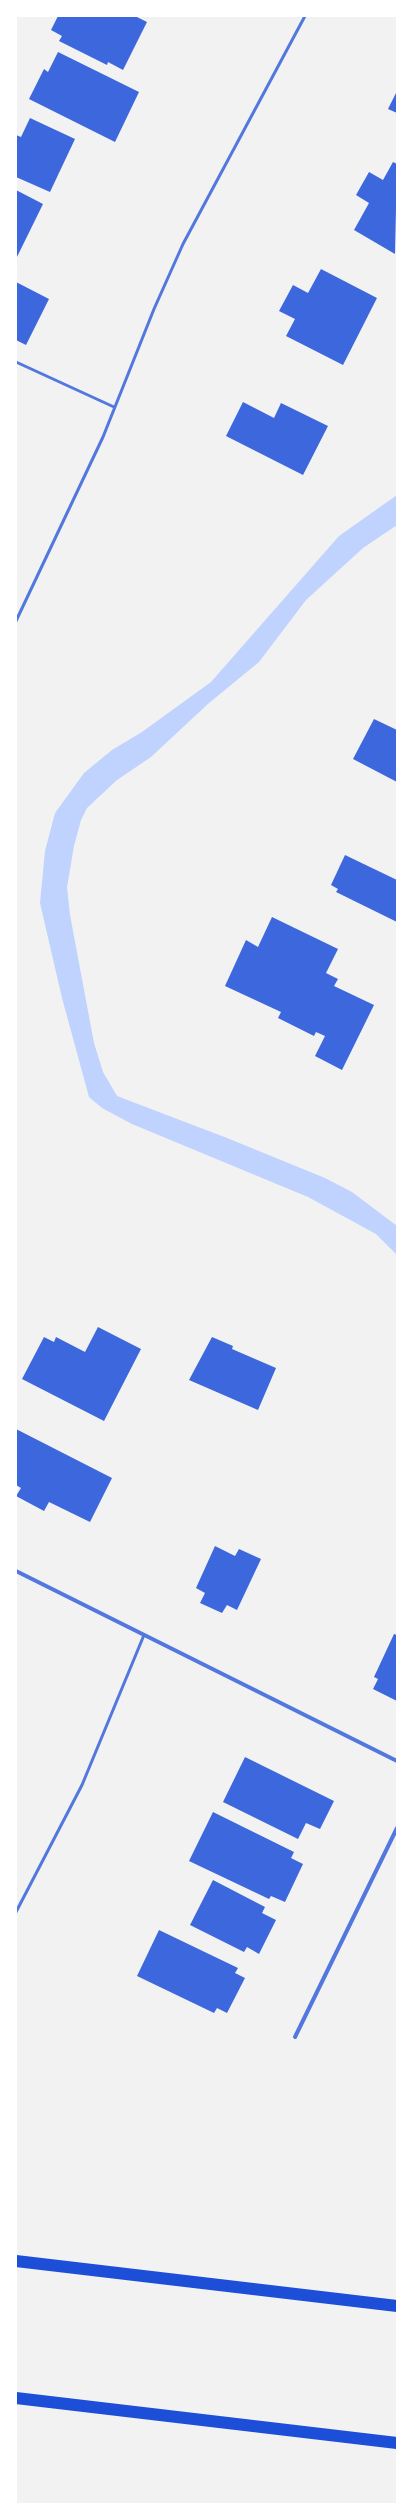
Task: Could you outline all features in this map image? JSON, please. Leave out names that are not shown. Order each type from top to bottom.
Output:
[{"type":"highway","points":[[16,2261],[397,2306]]},
{"type":"highway","points":[[16,2398],[340,2435],[397,2443]]},
{"type":"street","points":[[16,1571],[397,1761]]},
{"type":"street","points":[[295,2038],[397,1828]]},
{"type":"lane","points":[[16,621],[100,444],[154,309],[183,244],[305,16]]},
{"type":"lane","points":[[16,362],[114,407]]},
{"type":"lane","points":[[16,1912],[82,1785],[144,1635]]},
{"type":"water","points":[[397,495],[397,525],[363,548],[306,600],[259,662],[209,703],[151,757],[117,780],[87,808],[81,820],[74,846],[67,887],[70,915],[94,1043],[103,1072],[117,1096],[227,1138],[325,1178],[352,1192],[397,1226],[397,1255],[376,1234],[308,1197],[132,1124],[102,1108],[89,1097],[62,998],[40,903],[45,851],[55,813],[84,773],[112,750],[142,732],[211,682],[339,536]]},
{"type":"building","points":[[58,16],[135,16],[147,22],[123,70],[108,62],[107,65],[59,41],[62,36],[51,30]]},
{"type":"building","points":[[58,52],[139,92],[115,142],[29,99],[44,69],[48,72]]},
{"type":"building","points":[[397,91],[397,113],[388,109]]},
{"type":"building","points":[[30,118],[75,139],[50,192],[16,177],[16,135],[21,137]]},
{"type":"building","points":[[393,162],[397,164],[395,254],[354,230],[369,203],[356,195],[369,172],[383,180]]},
{"type":"building","points":[[16,190],[43,204],[16,259]]},
{"type":"building","points":[[321,269],[377,298],[343,365],[286,336],[295,319],[279,311],[293,285],[308,293]]},
{"type":"building","points":[[16,282],[49,299],[26,345],[16,340]]},
{"type":"building","points":[[243,402],[274,418],[281,403],[328,426],[303,475],[226,436]]},
{"type":"building","points":[[374,719],[397,730],[397,782],[353,759]]},
{"type":"building","points":[[345,855],[397,880],[397,922],[336,892],[338,889],[331,885]]},
{"type":"building","points":[[272,917],[338,949],[326,973],[338,979],[334,986],[374,1005],[342,1070],[315,1056],[325,1036],[316,1032],[314,1036],[278,1018],[281,1012],[225,986],[246,940],[258,947]]},
{"type":"building","points":[[98,1327],[141,1349],[104,1421],[22,1379],[44,1337],[54,1342],[56,1337],[85,1352]]},
{"type":"building","points":[[212,1337],[233,1346],[232,1349],[276,1368],[258,1410],[189,1380]]},
{"type":"building","points":[[16,1429],[112,1478],[90,1522],[49,1502],[44,1511],[16,1496],[21,1488],[16,1485]]},
{"type":"building","points":[[215,1546],[235,1556],[239,1549],[261,1559],[237,1610],[227,1605],[222,1613],[200,1603],[205,1593],[196,1588]]},
{"type":"building","points":[[394,1634],[397,1635],[397,1701],[373,1689],[378,1679],[374,1677]]},
{"type":"building","points":[[245,1757],[334,1801],[320,1829],[306,1823],[298,1839],[223,1802]]},
{"type":"building","points":[[213,1812],[294,1852],[291,1858],[303,1864],[285,1902],[271,1896],[269,1899],[189,1861]]},
{"type":"building","points":[[213,1880],[265,1907],[262,1913],[276,1920],[259,1954],[247,1947],[244,1952],[190,1925]]},
{"type":"building","points":[[159,1930],[238,1968],[235,1973],[245,1978],[227,2013],[217,2008],[214,2013],[137,1976]]}]
